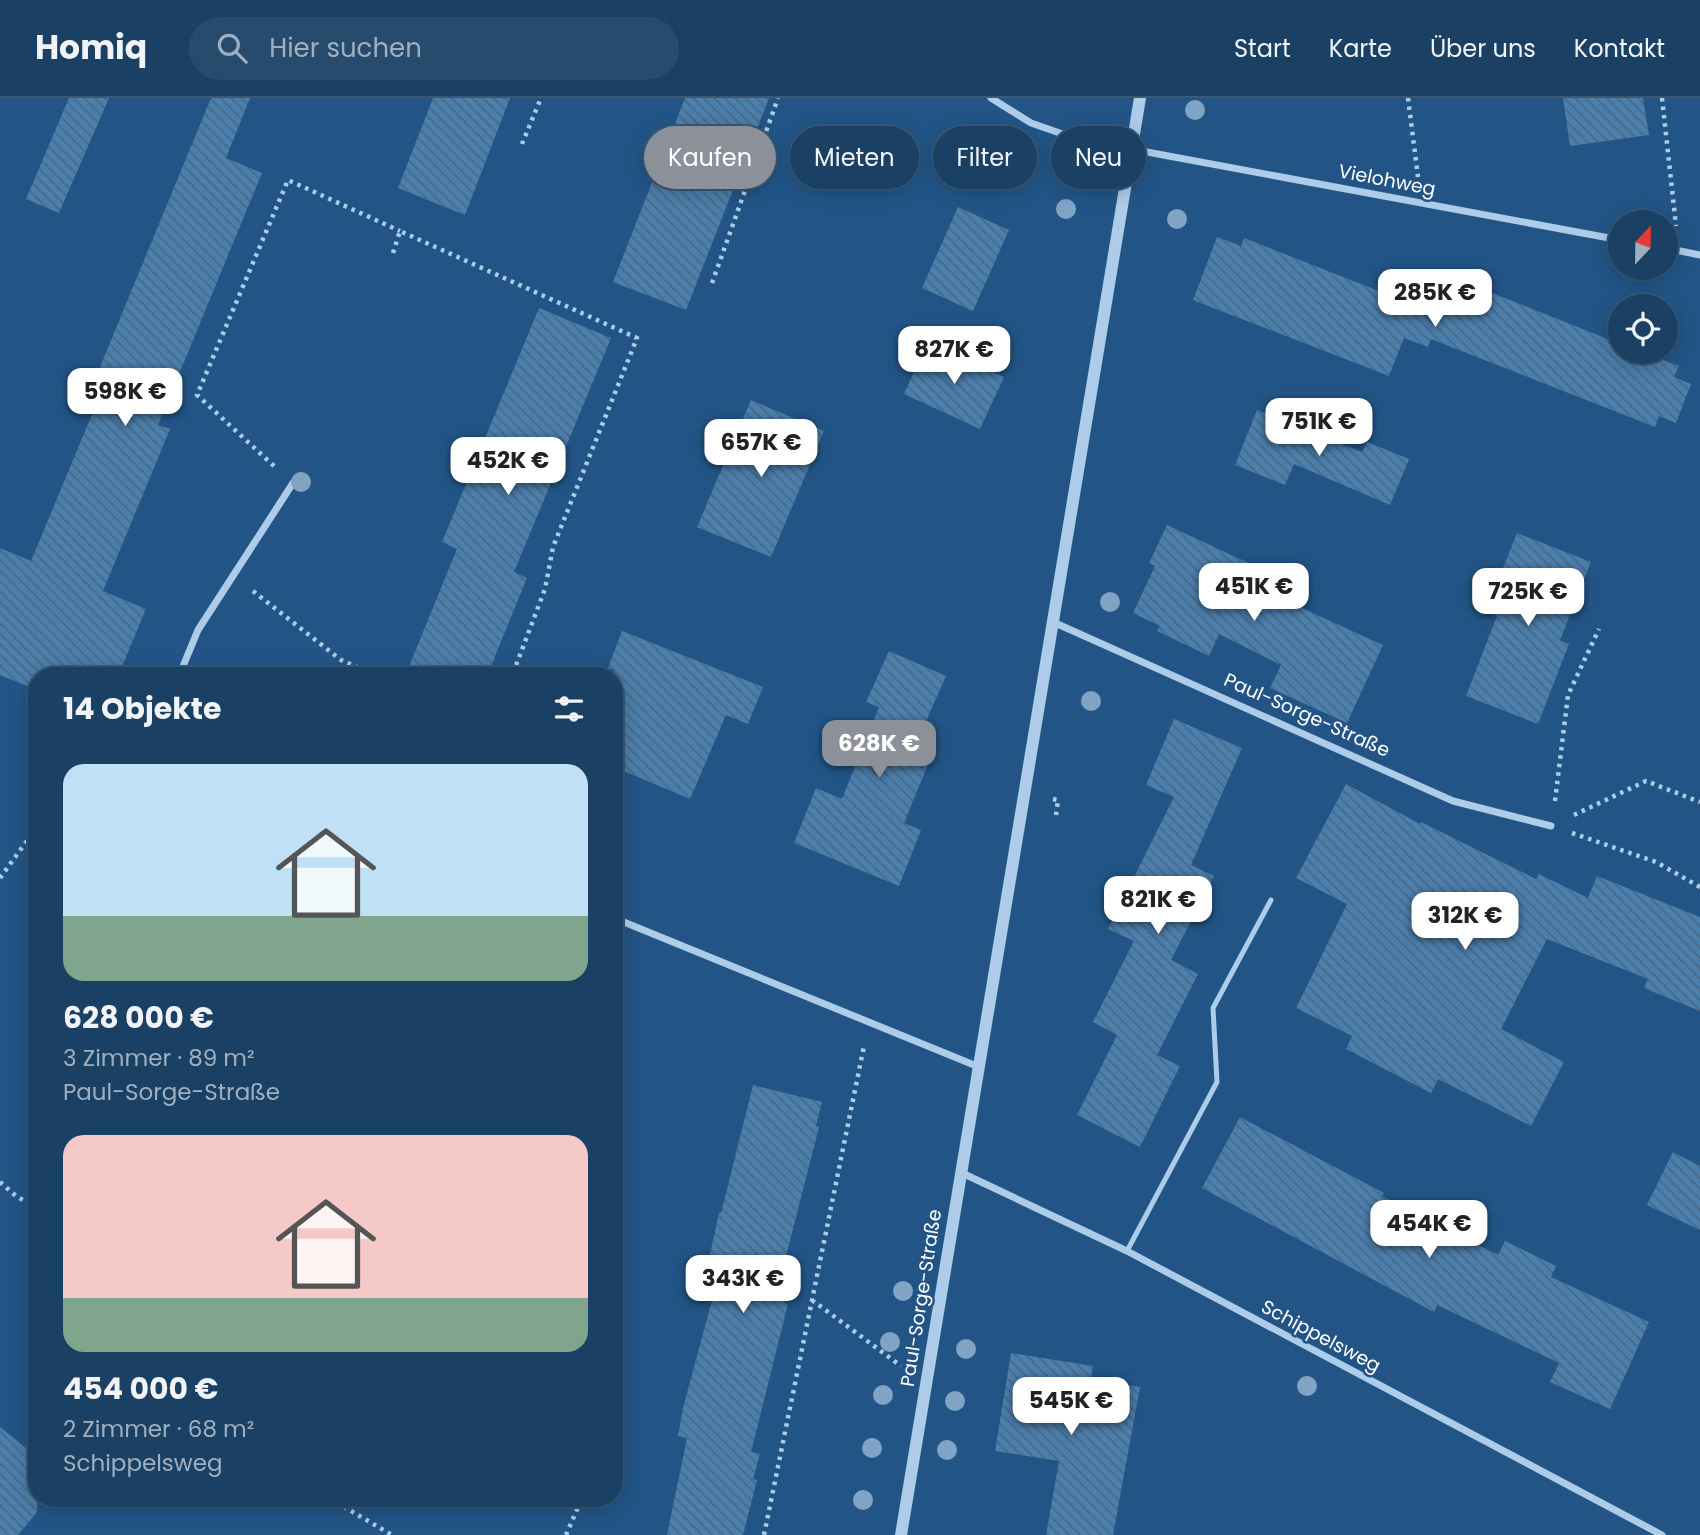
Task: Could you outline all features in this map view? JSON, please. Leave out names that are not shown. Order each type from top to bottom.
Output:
[{"type":"street","name":"Vielohweg","points":[[991,98],[1031,123],[1051,130]]},
{"type":"street","name":"Paul-Sorge-Straße","points":[[1136,126],[1140,98]]},
{"type":"street","name":"Vielohweg","points":[[1146,151],[1608,238]]},
{"type":"street","name":"Paul-Sorge-Straße","points":[[901,1535],[1125,189]]},
{"type":"street","points":[[1678,250],[1700,255]]},
{"type":"street","points":[[183,667],[198,630],[293,483]]},
{"type":"street","name":"Paul-Sorge-Straße","points":[[1053,622],[1453,801],[1551,826]]},
{"type":"street","points":[[623,922],[979,1067]]},
{"type":"street","name":"Schippelsweg","points":[[962,1173],[1127,1251],[1662,1535]]},
{"type":"lane","points":[[1127,1251],[1217,1082],[1213,1008],[1271,900]]},
{"type":"path","points":[[522,144],[541,98]]},
{"type":"path","points":[[712,283],[778,98]]},
{"type":"path","points":[[1408,98],[1422,203]]},
{"type":"path","points":[[1662,98],[1674,210]]},
{"type":"path","points":[[293,483],[197,395],[288,180],[638,338],[553,547],[545,589],[515,667]]},
{"type":"path","points":[[393,253],[400,231]]},
{"type":"path","points":[[233,575],[341,660],[358,667]]},
{"type":"path","points":[[1551,826],[1568,695],[1599,629]]},
{"type":"path","points":[[1551,826],[1646,781],[1700,802]]},
{"type":"path","points":[[1551,826],[1656,862],[1700,887]]},
{"type":"path","points":[[0,878],[28,839]]},
{"type":"path","points":[[764,1535],[869,1022]]},
{"type":"path","points":[[0,1181],[28,1203]]},
{"type":"path","points":[[812,1300],[926,1385]]},
{"type":"path","points":[[344,1507],[392,1535]]},
{"type":"path","points":[[566,1535],[578,1507]]},
{"type":"building","points":[[69,98],[109,98],[59,213],[26,199]]},
{"type":"building","points":[[211,98],[250,98],[226,158],[262,173],[158,425],[170,429],[103,591],[146,609],[122,667],[28,667],[28,686],[0,675],[0,548],[31,561],[98,400],[88,396]]},
{"type":"building","points":[[433,98],[510,98],[465,215],[398,188]]},
{"type":"building","points":[[685,98],[769,98],[758,126],[674,126]]},
{"type":"building","points":[[1563,98],[1643,98],[1649,135],[1570,146]]},
{"type":"building","points":[[649,189],[733,189],[686,310],[613,282]]},
{"type":"building","points":[[958,207],[1009,230],[973,311],[922,288]]},
{"type":"building","points":[[1217,237],[1241,246],[1244,238],[1417,306],[1423,289],[1447,298],[1455,278],[1608,339],[1608,364],[1674,364],[1679,366],[1674,377],[1691,384],[1676,423],[1659,416],[1655,427],[1431,339],[1428,347],[1404,338],[1389,376],[1193,300]]},
{"type":"building","points":[[539,308],[611,338],[514,572],[527,578],[491,667],[409,667],[457,549],[442,542]]},
{"type":"building","points":[[927,343],[1004,377],[980,429],[904,394]]},
{"type":"building","points":[[751,400],[824,431],[771,557],[697,527]]},
{"type":"building","points":[[1257,410],[1362,452],[1367,442],[1409,459],[1390,505],[1294,464],[1285,485],[1235,465]]},
{"type":"building","points":[[1167,525],[1268,572],[1260,589],[1383,645],[1347,723],[1270,688],[1281,665],[1219,634],[1209,656],[1157,631],[1160,626],[1133,613],[1155,566],[1149,563]]},
{"type":"building","points":[[1517,533],[1591,562],[1560,640],[1569,644],[1538,724],[1466,696],[1497,616],[1486,611]]},
{"type":"building","points":[[622,631],[763,687],[748,724],[726,715],[690,799],[623,771],[623,667],[608,667]]},
{"type":"building","points":[[889,651],[946,676],[911,755],[929,762],[904,823],[921,830],[899,886],[794,843],[816,788],[842,799],[879,707],[866,702]]},
{"type":"building","points":[[1174,719],[1242,748],[1191,865],[1214,876],[1171,960],[1198,974],[1157,1055],[1180,1066],[1140,1147],[1077,1115],[1117,1035],[1093,1022],[1134,941],[1108,929],[1174,797],[1146,785]]},
{"type":"building","points":[[1346,784],[1420,824],[1421,822],[1536,879],[1539,874],[1588,898],[1597,876],[1700,917],[1700,1011],[1644,988],[1648,979],[1547,939],[1501,1029],[1564,1062],[1531,1126],[1438,1079],[1431,1093],[1346,1049],[1352,1036],[1296,1008],[1347,904],[1296,878]]},
{"type":"building","points":[[753,1085],[822,1102],[816,1126],[819,1127],[781,1276],[791,1278],[785,1303],[788,1304],[751,1452],[760,1454],[753,1479],[757,1480],[743,1535],[667,1535],[687,1438],[678,1436],[683,1408],[722,1263],[709,1259]]},
{"type":"building","points":[[1240,1117],[1384,1193],[1382,1196],[1498,1255],[1505,1241],[1556,1266],[1551,1277],[1649,1322],[1610,1409],[1550,1382],[1559,1363],[1437,1305],[1434,1312],[1202,1188]]},
{"type":"building","points":[[1673,1152],[1700,1166],[1700,1230],[1647,1205]]},
{"type":"building","points":[[1011,1353],[1093,1366],[1091,1379],[1140,1387],[1113,1535],[1046,1535],[1059,1461],[995,1451]]},
{"type":"building","points":[[0,1427],[28,1450],[28,1507],[37,1507],[37,1512],[18,1535],[0,1535]]}]
